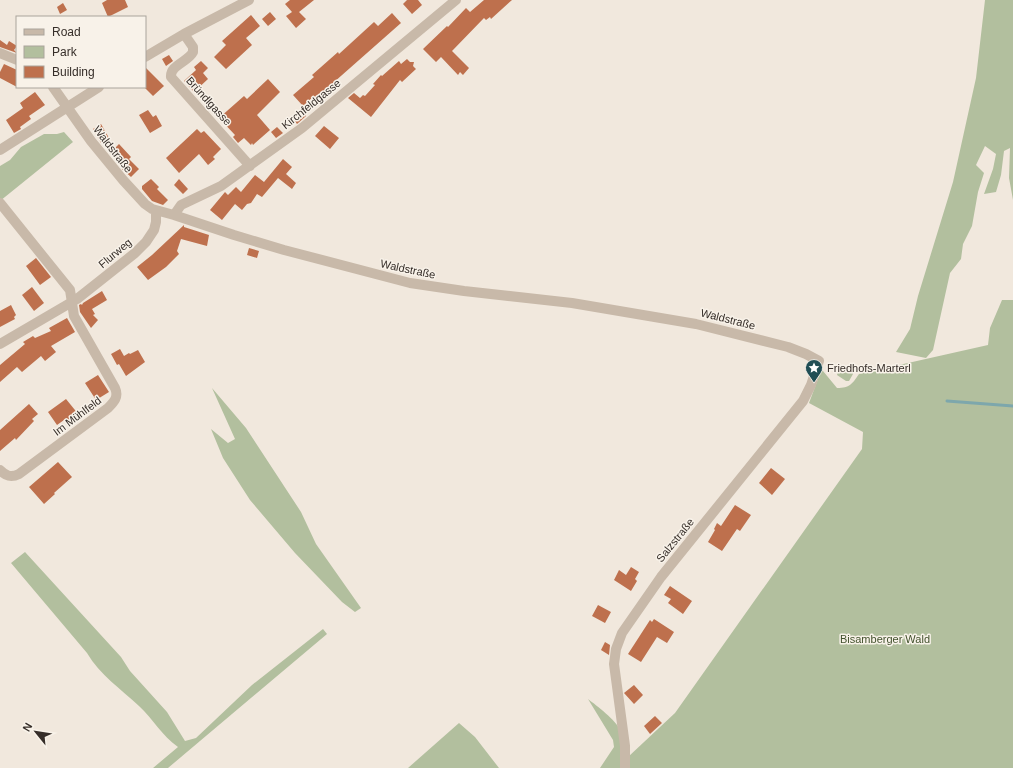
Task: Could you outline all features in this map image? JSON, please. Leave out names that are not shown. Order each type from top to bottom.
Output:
[{"type":"street","points":[[146,56],[184,34],[249,0]]},
{"type":"street","name":"Kirchfeldgasse","points":[[174,215],[181,205],[217,188],[302,128],[456,0]]},
{"type":"street","name":"Bründlgasse","points":[[184,34],[192,47],[193,52],[189,58],[173,69],[170,74],[171,77],[250,166]]},
{"type":"street","points":[[0,53],[16,60]]},
{"type":"street","name":"Waldstraße","points":[[54,88],[95,146],[127,186],[147,206],[156,211],[174,215],[258,243],[410,283],[457,291],[572,303],[696,324],[788,348],[806,354],[819,361]]},
{"type":"street","points":[[0,150],[97,88]]},
{"type":"street","name":"Im Mühlfeld","points":[[0,203],[70,290],[74,316],[117,391],[117,397],[108,408],[18,474],[10,476],[4,474],[0,470]]},
{"type":"street","name":"Flurweg","points":[[72,302],[139,249],[154,230],[156,211]]},
{"type":"street","points":[[0,344],[72,302]]},
{"type":"street","name":"Salzstraße","points":[[626,768],[626,756],[614,664],[616,649],[622,633],[661,578],[803,401],[811,386],[819,361]]},
{"type":"green space","points":[[985,0],[1013,0],[1013,200],[1009,178],[1010,148],[1004,151],[1001,175],[996,192],[984,194],[993,169],[996,154],[985,146],[976,165],[984,173],[978,192],[972,226],[963,244],[961,259],[950,273],[933,350],[926,358],[896,352],[910,329],[918,296],[953,182],[976,78]]},
{"type":"green space","points":[[64,132],[73,142],[0,201],[0,166],[10,160],[21,147],[44,134],[57,134]]},
{"type":"green space","name":"Bisamberger Wald","points":[[1002,300],[1013,300],[1013,768],[627,768],[628,757],[675,713],[862,449],[863,432],[809,403],[821,371],[823,371],[837,388],[841,388],[850,385],[859,374],[988,345],[990,328]]},
{"type":"green space","points":[[839,369],[852,371],[853,374],[849,381],[846,381],[837,375]]},
{"type":"green space","points":[[212,388],[246,428],[301,512],[316,544],[361,608],[355,612],[342,602],[295,553],[250,500],[223,458],[211,429],[228,443],[235,439]]},
{"type":"green space","points":[[25,552],[121,657],[130,671],[167,712],[185,741],[196,738],[252,685],[323,629],[327,634],[168,768],[153,768],[178,747],[167,738],[139,706],[98,668],[11,563]]},
{"type":"green space","points":[[588,699],[601,709],[618,726],[621,738],[623,768],[600,768],[614,747],[613,740]]},
{"type":"green space","points":[[459,723],[475,737],[499,768],[408,768]]},
{"type":"building","points":[[107,0],[125,0],[128,7],[108,16],[102,3]]},
{"type":"building","points":[[290,0],[314,0],[299,12],[306,19],[296,28],[286,16],[292,12],[285,4]]},
{"type":"building","points":[[407,0],[418,0],[422,5],[412,14],[403,4]]},
{"type":"building","points":[[484,0],[512,0],[491,19],[490,17],[486,20],[484,18],[452,51],[469,68],[463,75],[460,72],[458,75],[441,57],[436,62],[423,49],[447,26],[448,27],[466,8],[470,12]]},
{"type":"building","points":[[63,3],[67,10],[60,14],[57,7]]},
{"type":"building","points":[[270,12],[276,19],[268,26],[262,19]]},
{"type":"building","points":[[392,13],[401,23],[316,98],[314,96],[303,106],[293,95],[314,77],[312,75],[338,52],[339,54],[374,22],[378,26]]},
{"type":"building","points":[[251,15],[260,26],[246,38],[252,45],[226,69],[214,57],[226,45],[222,41]]},
{"type":"building","points":[[0,40],[7,45],[9,41],[16,45],[14,50],[16,53],[0,47]]},
{"type":"building","points":[[169,55],[173,61],[166,66],[162,59]]},
{"type":"building","points":[[407,59],[410,62],[414,62],[413,66],[416,69],[402,82],[400,80],[371,117],[348,98],[354,93],[360,98],[363,95],[365,96],[375,85],[373,84],[381,75],[382,76],[399,61],[401,64]]},
{"type":"building","points":[[201,61],[208,68],[203,73],[208,79],[194,92],[184,81],[196,70],[194,67]]},
{"type":"building","points":[[4,64],[16,70],[16,86],[0,78],[0,72]]},
{"type":"building","points":[[146,68],[164,86],[153,96],[145,88]]},
{"type":"building","points":[[268,79],[280,92],[257,115],[270,130],[253,145],[252,143],[251,145],[244,138],[238,143],[233,137],[235,135],[219,118],[244,96],[247,99]]},
{"type":"building","points":[[35,92],[45,105],[29,116],[31,119],[20,127],[21,129],[14,133],[6,120],[23,108],[20,103]]},
{"type":"building","points":[[301,109],[306,116],[297,124],[292,117]]},
{"type":"building","points":[[148,110],[153,117],[156,115],[162,126],[150,133],[139,115]]},
{"type":"building","points":[[101,124],[109,138],[101,143],[93,129]]},
{"type":"building","points":[[324,126],[339,138],[330,149],[315,136]]},
{"type":"building","points":[[277,127],[283,133],[276,138],[271,132]]},
{"type":"building","points":[[197,129],[201,133],[204,131],[221,149],[213,157],[215,159],[208,165],[199,154],[179,173],[166,158]]},
{"type":"building","points":[[119,144],[131,157],[129,159],[139,169],[131,177],[122,169],[122,166],[110,153]]},
{"type":"building","points":[[283,159],[292,167],[286,174],[296,183],[292,189],[278,178],[262,197],[257,194],[251,203],[247,204],[242,210],[235,204],[222,220],[210,210],[225,192],[228,195],[236,187],[241,192],[255,175],[264,182]]},
{"type":"building","points":[[151,179],[159,187],[157,189],[168,200],[163,205],[152,201],[142,189],[142,186]]},
{"type":"building","points":[[179,179],[188,189],[183,194],[174,185]]},
{"type":"building","points":[[184,225],[184,227],[209,235],[207,246],[181,239],[177,251],[179,254],[166,267],[148,280],[137,267]]},
{"type":"building","points":[[249,248],[259,251],[257,258],[247,255]]},
{"type":"building","points":[[36,258],[51,277],[40,285],[26,266]]},
{"type":"building","points":[[32,287],[44,303],[34,311],[22,295]]},
{"type":"building","points":[[102,291],[107,300],[92,309],[95,314],[93,315],[98,320],[91,328],[80,312],[79,305],[82,305]]},
{"type":"building","points":[[11,305],[16,315],[14,317],[15,319],[0,327],[0,311]]},
{"type":"building","points":[[67,318],[75,332],[51,346],[56,352],[45,361],[41,356],[22,372],[17,367],[0,382],[0,365],[25,344],[23,342],[33,336],[35,338],[51,331],[49,328]]},
{"type":"building","points":[[120,349],[124,356],[138,350],[145,362],[126,376],[119,364],[117,365],[111,354]]},
{"type":"building","points":[[98,375],[109,392],[96,400],[85,383]]},
{"type":"building","points":[[66,399],[79,415],[67,424],[64,420],[57,425],[48,412]]},
{"type":"building","points":[[29,404],[38,414],[32,419],[34,421],[16,440],[15,438],[0,451],[0,430]]},
{"type":"building","points":[[58,462],[72,477],[44,504],[29,487]]},
{"type":"building","points":[[771,468],[785,479],[772,495],[759,483]]},
{"type":"building","points":[[735,505],[751,515],[740,531],[737,529],[722,551],[708,542],[717,523],[721,526]]},
{"type":"building","points":[[631,567],[639,572],[635,579],[637,581],[631,591],[614,580],[619,570],[626,575]]},
{"type":"building","points":[[670,586],[692,601],[683,614],[668,603],[671,599],[664,595]]},
{"type":"building","points":[[598,605],[611,612],[605,623],[592,616]]},
{"type":"building","points":[[654,619],[674,632],[667,643],[657,637],[641,662],[628,654],[650,620],[652,622]]},
{"type":"building","points":[[605,642],[610,645],[609,655],[601,650]]},
{"type":"building","points":[[634,685],[643,695],[634,704],[624,693]]},
{"type":"building","points":[[655,716],[662,723],[650,734],[644,726]]},
{"type":"waterway","points":[[947,401],[1013,406]]},
{"type":"place","name":"Friedhofs-Marterl","points":[[814,383]]}]
